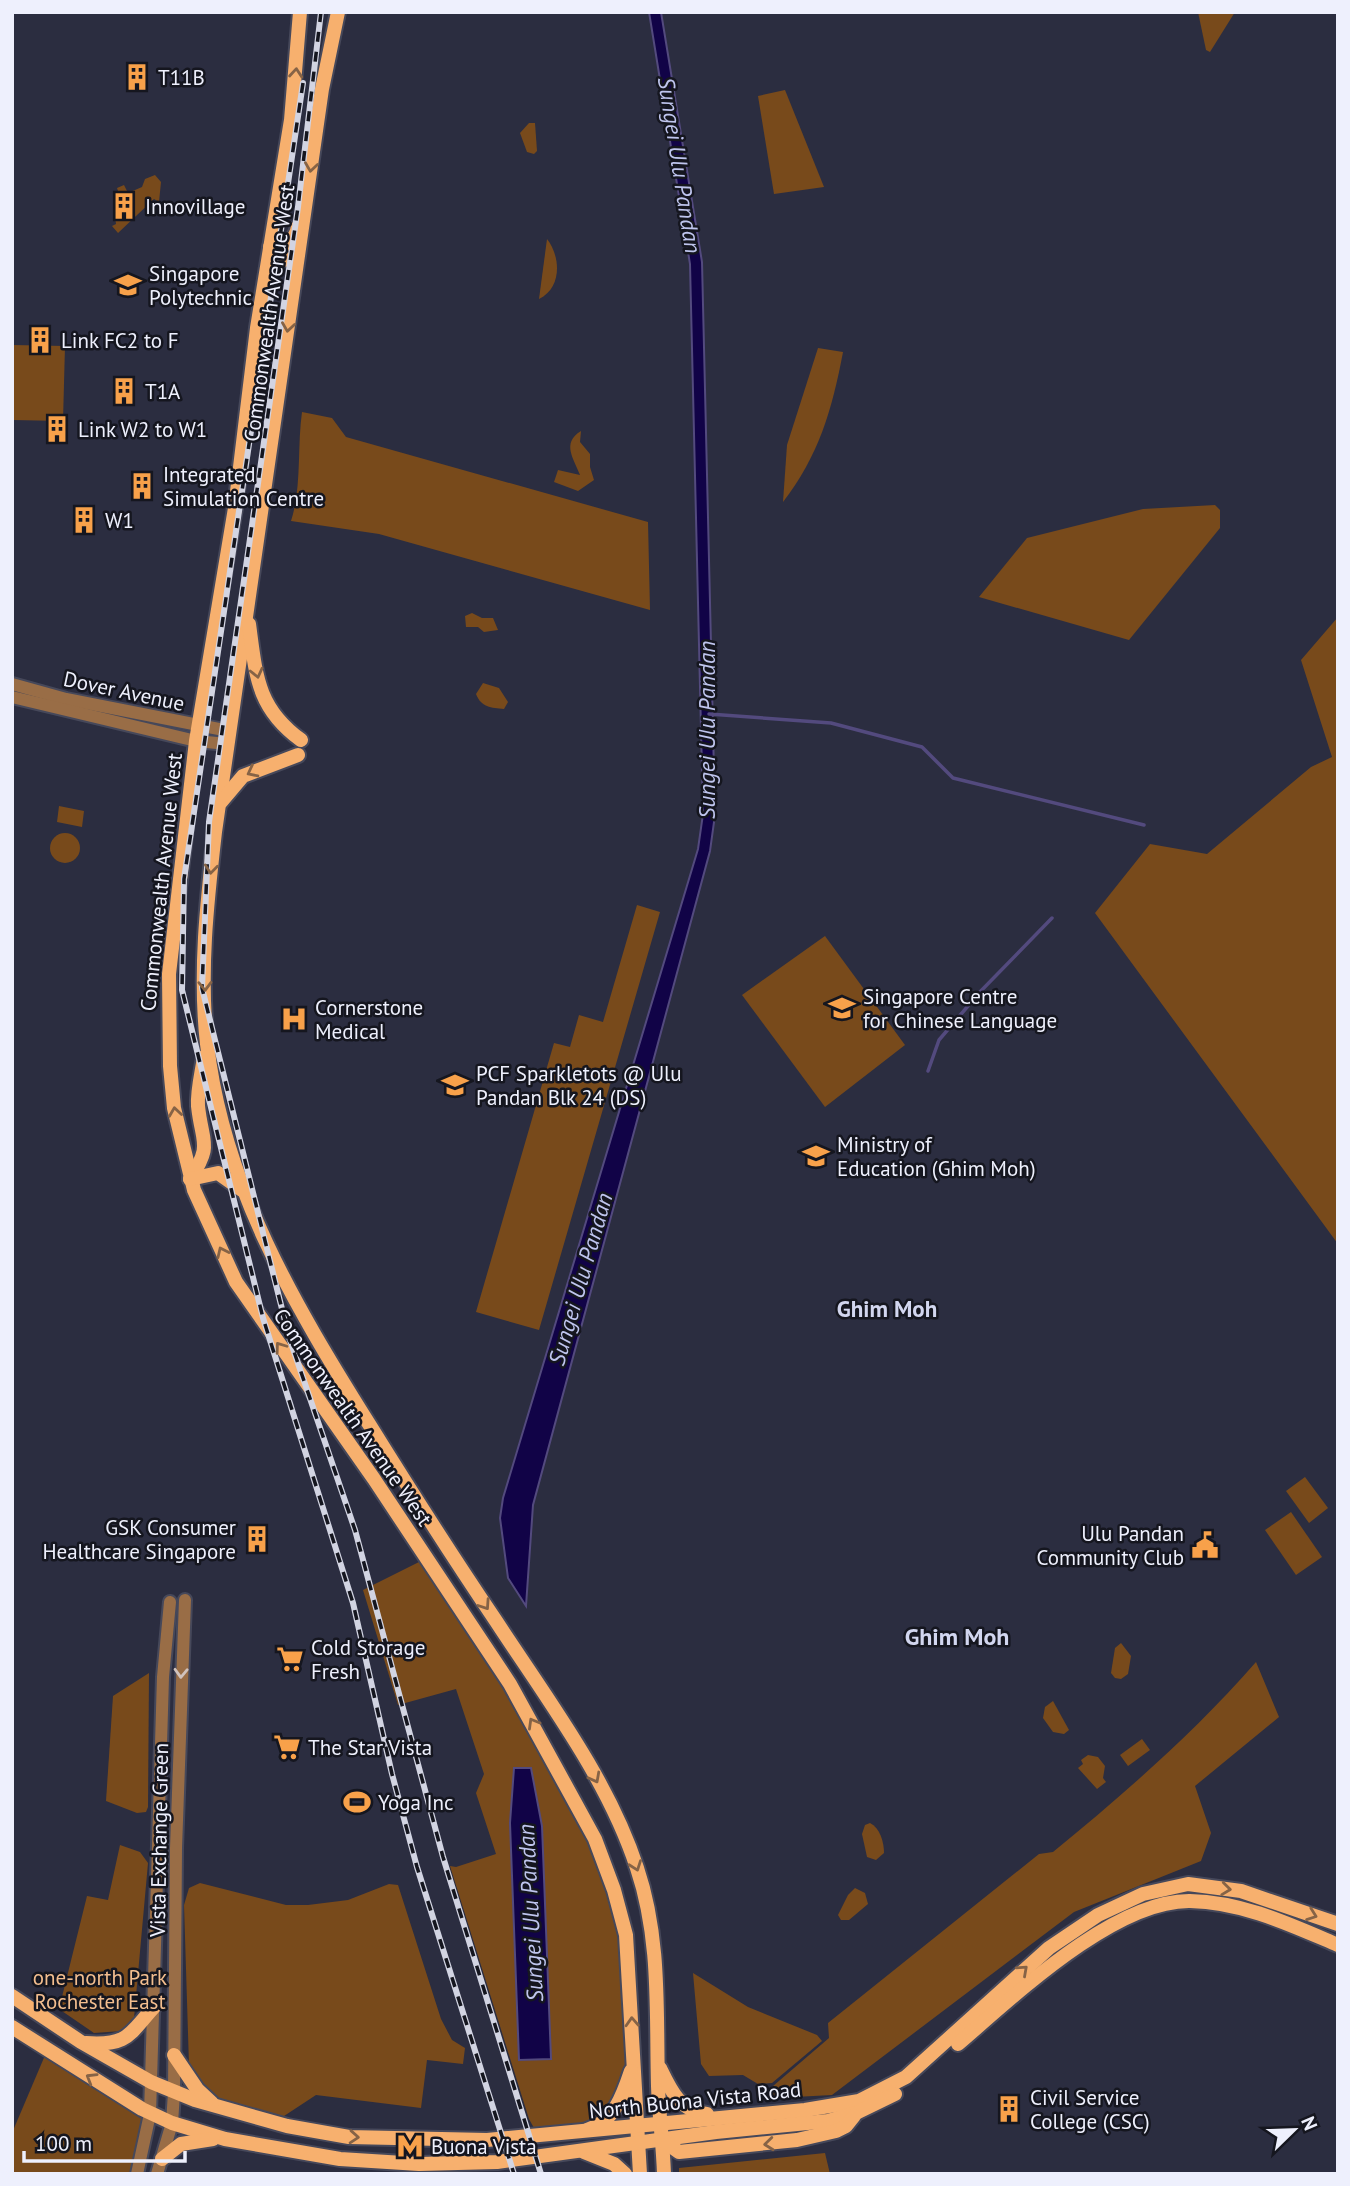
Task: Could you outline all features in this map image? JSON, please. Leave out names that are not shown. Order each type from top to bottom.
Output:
[{"type":"main road","name":"Commonwealth Avenue West","points":[[300,12],[291,120],[270,247],[235,508],[198,734],[169,974],[168,1024],[174,1108],[190,1179],[236,1282],[374,1479],[510,1684],[584,1813],[603,1858],[626,1935],[639,2174]]},
{"type":"main road","name":"Commonwealth Avenue West","points":[[338,12],[322,89],[219,807],[204,931],[206,1041],[214,1088],[242,1190],[283,1283],[315,1339],[556,1712],[621,1828],[649,1905],[655,1954],[664,2174]]},
{"type":"main road","points":[[270,247],[284,245],[296,234],[307,195]]},
{"type":"main road","points":[[267,271],[277,260],[297,260]]},
{"type":"main road","points":[[247,605],[262,691],[277,721],[302,740]]},
{"type":"main road","points":[[219,807],[243,776],[298,755]]},
{"type":"main road","points":[[190,1179],[203,1160],[205,1151],[198,1095],[206,1041]]},
{"type":"main road","points":[[190,1179],[218,1173],[242,1190]]},
{"type":"main road","name":"North Buona Vista Road","points":[[12,1996],[81,2042],[174,2093],[287,2126],[349,2137],[452,2141],[578,2133],[831,2107],[859,2101],[885,2090],[941,2049],[1049,1948],[1098,1915],[1143,1894],[1188,1884],[1241,1891],[1338,1924]]},
{"type":"main road","points":[[662,2140],[679,2152],[797,2140],[843,2128],[856,2113],[901,2090],[1058,1961],[1106,1930],[1148,1910],[1189,1901],[1238,1907],[1338,1945]]},
{"type":"main road","points":[[81,2042],[109,2044],[124,2039],[137,2030],[155,2006]]},
{"type":"main road","name":"North Buona Vista Road","points":[[12,2027],[150,2114],[172,2123],[225,2139],[340,2159],[419,2164],[497,2162],[662,2140]]},
{"type":"main road","points":[[174,2056],[197,2089],[218,2107]]},
{"type":"main road","points":[[578,2133],[595,2127],[614,2111],[634,2063]]},
{"type":"main road","points":[[658,2064],[671,2090],[688,2109],[733,2116]]},
{"type":"main road","points":[[162,2159],[187,2142],[225,2139]]},
{"type":"main road","points":[[579,2150],[614,2164],[625,2174]]},
{"type":"street","name":"Dover Avenue","points":[[12,684],[198,734]]},
{"type":"street","name":"Dover Avenue","points":[[12,697],[198,734],[228,737]]},
{"type":"street","name":"Vista Exchange Green","points":[[157,2174],[172,2123],[174,2093],[176,1848],[185,1600]]},
{"type":"street","name":"Vista Exchange Green","points":[[137,2174],[150,2114],[163,1677],[170,1602]]},
{"type":"green space","points":[[1198,12],[1235,12],[1210,52],[1206,50]]},
{"type":"green space","points":[[785,90],[824,187],[774,194],[758,96]]},
{"type":"green space","points":[[529,123],[535,123],[537,151],[534,154],[527,152],[520,133]]},
{"type":"green space","points":[[155,175],[161,182],[159,202],[154,199],[118,233],[112,226],[116,224],[115,217],[125,212],[117,188],[124,185],[128,193],[142,187],[145,179]]},
{"type":"green space","points":[[547,239],[555,254],[557,272],[552,288],[539,299]]},
{"type":"green space","points":[[12,345],[65,346],[63,421],[12,420]]},
{"type":"green space","points":[[818,348],[843,352],[839,373],[829,413],[815,449],[783,502],[787,445]]},
{"type":"green space","points":[[302,412],[332,418],[346,437],[648,522],[650,610],[379,534],[291,521],[297,495]]},
{"type":"green space","points":[[581,431],[580,442],[590,454],[594,480],[578,491],[554,482],[558,470],[580,475],[570,446]]},
{"type":"green space","points":[[1215,505],[1220,510],[1220,528],[1129,640],[979,597],[1027,538],[1143,509]]},
{"type":"green space","points":[[472,613],[482,618],[493,618],[498,630],[484,632],[478,627],[466,627],[465,616]]},
{"type":"green space","points":[[1338,617],[1338,1244],[1095,913],[1150,844],[1207,854],[1311,767],[1332,757],[1301,660]]},
{"type":"green space","points":[[483,683],[499,688],[508,702],[504,709],[481,702],[476,694]]},
{"type":"green space","points":[[59,806],[84,811],[82,827],[57,822]]},
{"type":"green space","points":[[65,833],[76,837],[80,848],[76,859],[65,863],[54,859],[50,848],[54,837]]},
{"type":"green space","points":[[637,905],[660,912],[539,1330],[476,1312],[554,1043],[570,1047],[579,1015],[603,1022]]},
{"type":"green space","points":[[825,936],[905,1045],[825,1107],[742,995]]},
{"type":"green space","points":[[1305,1477],[1328,1508],[1309,1523],[1286,1491]]},
{"type":"green space","points":[[1291,1512],[1322,1557],[1296,1575],[1265,1530]]},
{"type":"green space","points":[[425,1559],[510,1684],[614,1890],[631,2009],[625,2092],[595,2127],[539,2137],[529,2119],[450,1866],[456,1867],[496,1854],[476,1793],[484,1774],[456,1689],[398,1705],[363,1590]]},
{"type":"green space","points":[[1121,1643],[1131,1656],[1128,1674],[1121,1679],[1115,1678],[1111,1673],[1115,1648]]},
{"type":"green space","points":[[1256,1662],[1279,1717],[1195,1786],[1211,1833],[1201,1861],[1074,1912],[832,2095],[758,2099],[829,2038],[828,2023],[1039,1854],[1053,1852],[1133,1785],[1184,1738]]},
{"type":"green space","points":[[149,1673],[148,1807],[146,1812],[137,1813],[106,1801],[113,1696]]},
{"type":"green space","points":[[1053,1701],[1069,1730],[1064,1734],[1053,1732],[1043,1718],[1045,1707]]},
{"type":"green space","points":[[1142,1739],[1150,1750],[1128,1766],[1120,1755]]},
{"type":"green space","points":[[1088,1755],[1098,1757],[1105,1766],[1103,1778],[1106,1782],[1097,1789],[1078,1768],[1083,1764],[1081,1760]]},
{"type":"green space","points":[[870,1823],[879,1832],[883,1844],[884,1853],[876,1860],[867,1857],[862,1834],[865,1825]]},
{"type":"green space","name":"one-north Park Rochester East","points":[[120,1845],[140,1852],[148,1863],[134,2018],[122,2031],[94,2033],[59,2009],[87,1896],[108,1900]]},
{"type":"green space","points":[[200,1883],[286,1905],[348,1900],[389,1884],[398,1885],[441,2019],[452,2040],[465,2048],[463,2064],[427,2060],[421,2108],[316,2095],[281,2118],[228,2106],[204,2092],[189,2065],[184,1905],[189,1888]]},
{"type":"green space","points":[[855,1888],[865,1893],[868,1904],[849,1920],[841,1920],[838,1915],[848,1895]]},
{"type":"green space","points":[[693,1973],[748,2007],[817,2035],[822,2041],[772,2083],[758,2084],[743,2075],[709,2076],[701,2064]]},
{"type":"green space","points":[[46,2053],[150,2114],[137,2174],[12,2174],[12,2133]]},
{"type":"green space","points":[[825,2153],[830,2174],[679,2174],[679,2168]]},
{"type":"water","name":"Sungei Ulu Pandan","points":[[649,12],[661,12],[702,262],[715,815],[710,851],[533,1505],[526,1606],[508,1578],[500,1518],[503,1498],[698,849],[703,814],[690,264]]},
{"type":"water","name":"Sungei Ulu Pandan","points":[[514,1768],[531,1768],[542,1826],[551,2059],[519,2060],[510,1823]]},
{"type":"waterway","name":"Sungei Ulu Pandan","points":[[709,714],[831,723],[922,747],[953,778],[1144,825]]},
{"type":"waterway","points":[[975,997],[1052,918]]},
{"type":"waterway","points":[[928,1071],[939,1040],[968,1006]]},
{"type":"railway","points":[[321,12],[298,207],[209,822],[202,988],[289,1337],[355,1530],[443,1857],[541,2174]]},
{"type":"railway","points":[[303,83],[184,879],[182,990],[263,1318],[353,1603],[392,1774],[417,1867],[514,2174]]},
{"type":"place","name":"T11B","points":[[137,77]]},
{"type":"place","name":"Innovillage","points":[[124,206]]},
{"type":"place","name":"Singapore Polytechnic","points":[[128,285]]},
{"type":"place","name":"Link FC2 to F","points":[[40,340]]},
{"type":"place","name":"T1A","points":[[124,391]]},
{"type":"place","name":"Link W2 to W1","points":[[57,429]]},
{"type":"place","name":"Integrated Simulation Centre","points":[[142,486]]},
{"type":"place","name":"W1","points":[[84,520]]},
{"type":"place","name":"Singapore Centre for Chinese Language","points":[[842,1008]]},
{"type":"place","name":"Cornerstone Medical","points":[[294,1019]]},
{"type":"place","name":"PCF Sparkletots @ Ulu Pandan Blk 24 (DS)","points":[[455,1085]]},
{"type":"place","name":"Ministry of Education (Ghim Moh)","points":[[816,1156]]},
{"type":"place","name":"GSK Consumer Healthcare Singapore","points":[[257,1539]]},
{"type":"place","name":"Ulu Pandan Community Club","points":[[1205,1545]]},
{"type":"place","name":"Cold Storage Fresh","points":[[290,1659]]},
{"type":"place","name":"The Star Vista","points":[[287,1747]]},
{"type":"place","name":"Yoga Inc","points":[[357,1802]]},
{"type":"place","name":"Civil Service College (CSC)","points":[[1009,2109]]},
{"type":"place","name":"Buona Vista","points":[[410,2146]]},
{"type":"district","name":"Ghim Moh","points":[[887,1308]]},
{"type":"district","name":"Ghim Moh","points":[[957,1636]]}]
